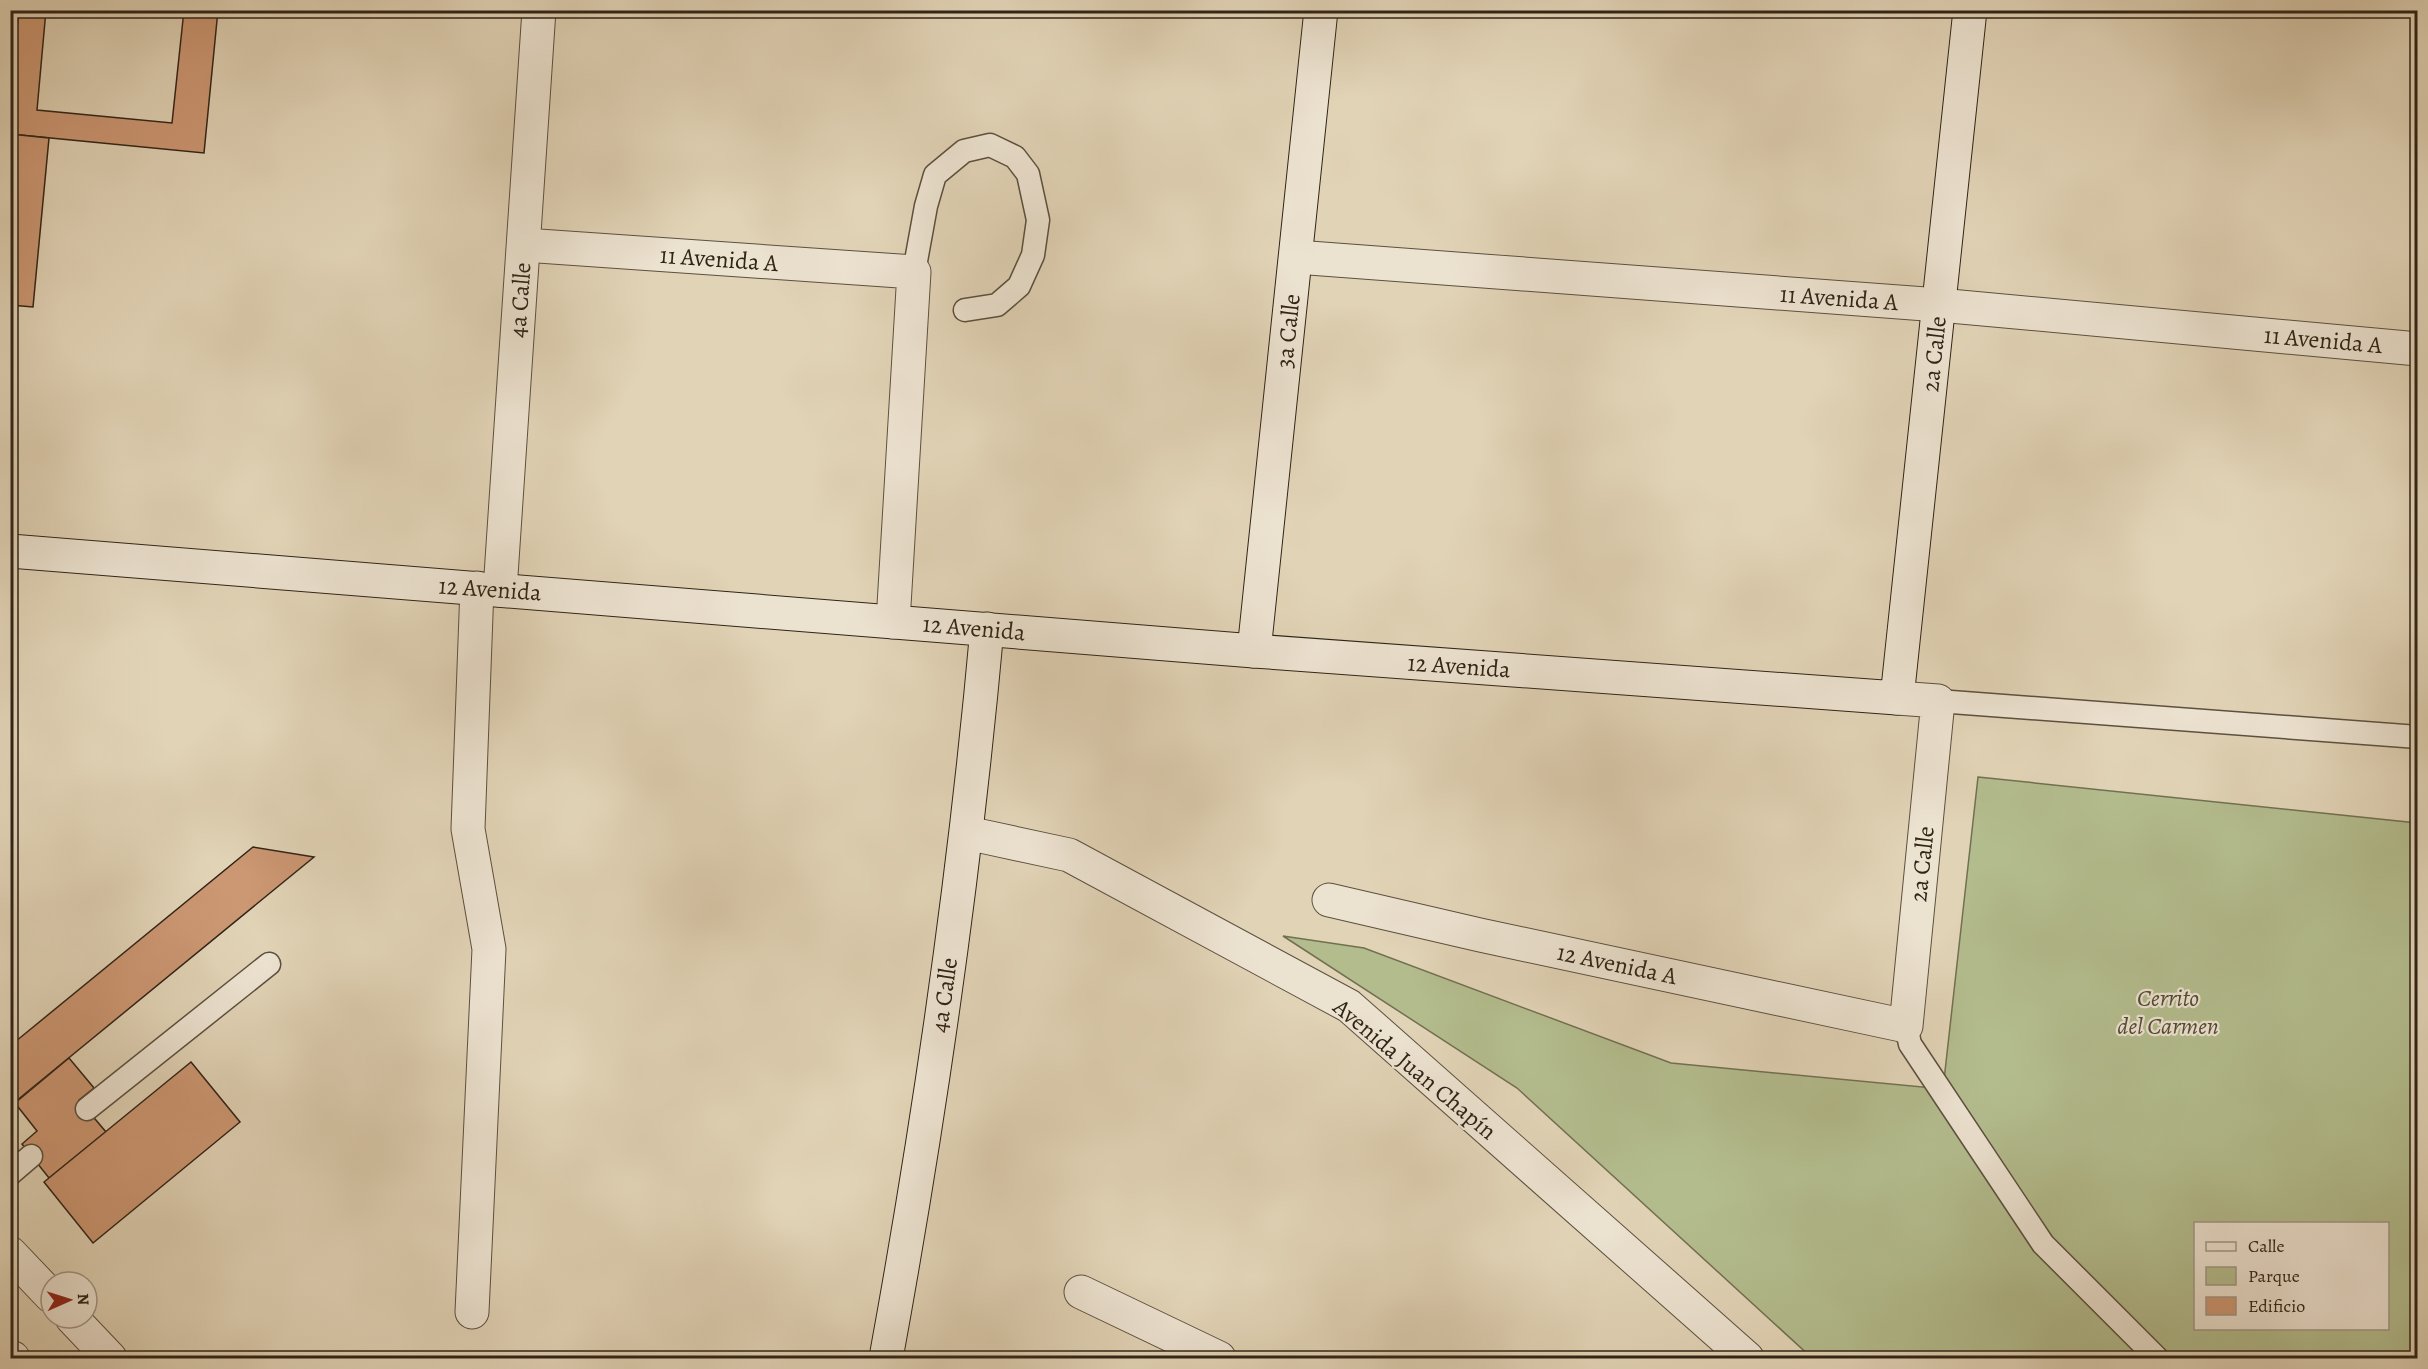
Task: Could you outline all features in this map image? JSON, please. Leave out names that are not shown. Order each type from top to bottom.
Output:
[{"type":"street","name":"4a Calle","points":[[472,1312],[489,949],[468,829],[488,589],[524,245],[539,10]]},
{"type":"street","name":"3a Calle","points":[[1254,651],[1321,10]]},
{"type":"street","name":"2a Calle","points":[[1897,698],[1970,10]]},
{"type":"street","name":"11 Avenida A","points":[[524,245],[915,272]]},
{"type":"street","name":"11 Avenida A","points":[[1296,257],[1939,305],[2418,349]]},
{"type":"street","points":[[893,622],[915,272]]},
{"type":"street","name":"12 Avenida","points":[[10,551],[1254,651],[1938,701]]},
{"type":"street","name":"4a Calle","points":[[885,1359],[910,1227],[967,833],[987,629]]},
{"type":"street","name":"2a Calle","points":[[1906,1026],[1938,701]]},
{"type":"street","name":"Avenida Juan Chapín","points":[[967,833],[1069,855],[1349,1006],[1747,1359]]},
{"type":"street","name":"12 Avenida A","points":[[1329,900],[1480,935],[1906,1026]]},
{"type":"street","points":[[10,1253],[39,1283]]},
{"type":"street","points":[[1081,1292],[1219,1359]]},
{"type":"street","points":[[83,1330],[110,1359]]},
{"type":"lane","points":[[915,272],[926,206],[935,175],[964,151],[990,145],[1015,157],[1028,174],[1038,220],[1033,255],[1018,286],[997,304],[965,310]]},
{"type":"lane","points":[[1938,701],[2418,737]]},
{"type":"lane","points":[[87,1109],[269,964]]},
{"type":"lane","points":[[1906,1026],[1910,1044],[2043,1244],[2157,1359]]},
{"type":"lane","points":[[10,1174],[31,1156]]},
{"type":"green space","name":"Cerrito del Carmen","points":[[1978,777],[2417,823],[2417,1358],[1812,1358],[1517,1088],[1283,936],[1364,948],[1671,1063],[1943,1089]]},
{"type":"building","points":[[10,10],[19,10],[10,93]]},
{"type":"building","points":[[19,10],[46,10],[37,110],[172,123],[184,10],[218,10],[204,153],[10,134],[10,93]]},
{"type":"building","points":[[10,134],[49,138],[33,307],[10,305]]},
{"type":"building","points":[[253,847],[314,857],[10,1106],[10,1046]]},
{"type":"building","points":[[69,1058],[94,1088],[79,1100],[106,1132],[49,1178],[22,1144],[37,1131],[15,1103]]},
{"type":"building","points":[[191,1062],[240,1122],[93,1243],[44,1182]]}]
